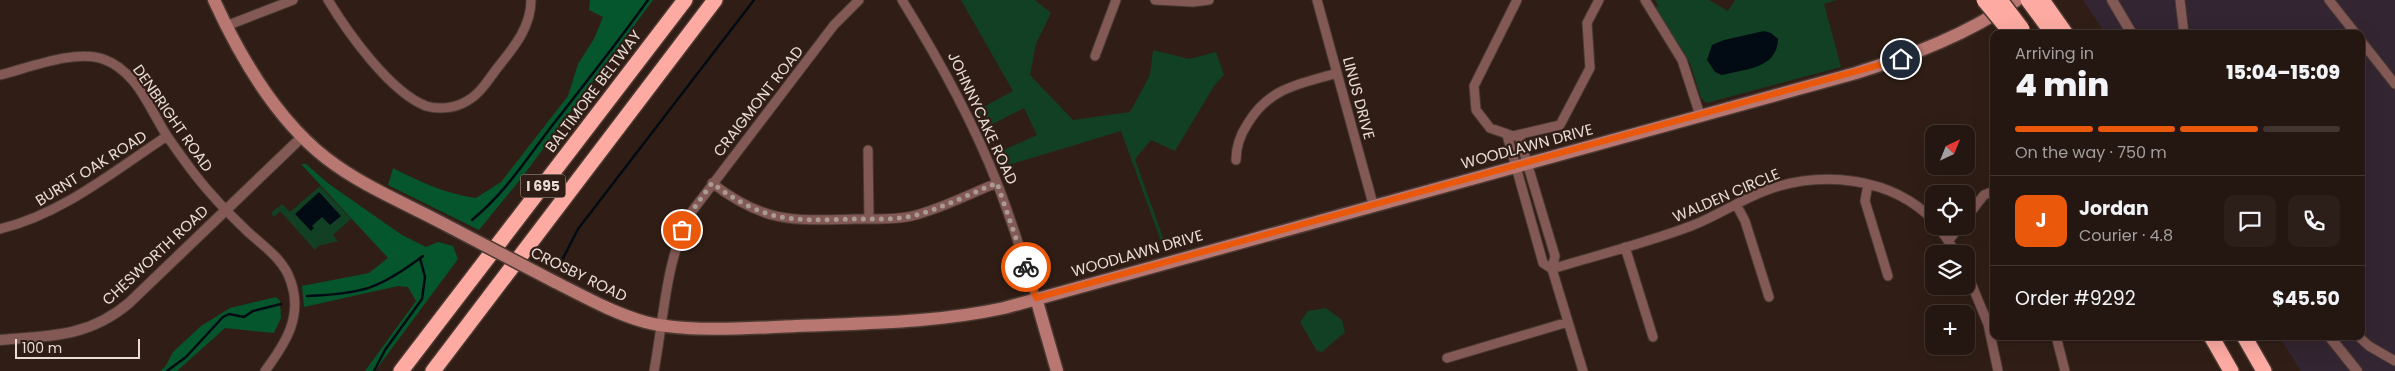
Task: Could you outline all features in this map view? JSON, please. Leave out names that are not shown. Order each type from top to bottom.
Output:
[{"type":"highway","name":"BALTIMORE BELTWAY","points":[[401,371],[685,0]]},
{"type":"highway","name":"I 695","points":[[433,371],[716,0]]},
{"type":"highway","points":[[676,52],[725,0]]},
{"type":"highway","points":[[1984,0],[2018,30]]},
{"type":"highway","points":[[2000,0],[2019,30]]},
{"type":"highway","points":[[2028,0],[2044,9],[2062,30]]},
{"type":"highway","points":[[2044,9],[2052,30]]},
{"type":"highway","points":[[2213,340],[2231,371]]},
{"type":"highway","points":[[2246,340],[2264,371]]},
{"type":"main road","name":"CROSBY ROAD","points":[[214,0],[242,55],[271,98],[303,136],[326,157],[370,186],[555,282],[619,312],[647,322],[733,328],[929,321],[966,316],[1036,298]]},
{"type":"main road","name":"WOODLAWN DRIVE","points":[[1036,298],[1901,59],[1971,28],[2017,0]]},
{"type":"main road","name":"JOHNNYCAKE ROAD","points":[[1036,298],[1057,371]]},
{"type":"street","points":[[226,26],[293,0]]},
{"type":"street","points":[[328,0],[348,32],[384,73],[417,101],[438,108],[460,105],[476,95],[523,33],[531,11],[531,0]]},
{"type":"street","name":"CRAIGMONT ROAD","points":[[654,371],[676,246],[690,214],[834,25],[859,0]]},
{"type":"street","name":"JOHNNYCAKE ROAD","points":[[902,0],[940,64],[978,140],[997,183],[1036,298]]},
{"type":"street","points":[[1095,56],[1116,0]]},
{"type":"street","points":[[1155,0],[1193,2],[1209,0]]},
{"type":"street","name":"LINUS DRIVE","points":[[1317,0],[1373,204]]},
{"type":"street","points":[[1517,0],[1476,78],[1473,93],[1476,110],[1481,119],[1490,128],[1513,136],[1560,125],[1590,68],[1587,23],[1599,0]]},
{"type":"street","points":[[1645,0],[1682,60],[1700,115]]},
{"type":"street","points":[[2112,0],[2130,30]]},
{"type":"street","points":[[2180,0],[2184,30]]},
{"type":"street","points":[[2329,0],[2353,30]]},
{"type":"street","points":[[2365,46],[2395,84]]},
{"type":"street","name":"DENBRIGHT ROAD","points":[[0,75],[75,57],[101,58],[113,63],[131,78],[167,136],[196,176],[226,210],[281,262],[292,283],[295,305],[292,327],[281,350],[265,371]]},
{"type":"street","points":[[1236,160],[1238,140],[1257,108],[1289,87],[1337,73]]},
{"type":"street","name":"BURNT OAK ROAD","points":[[0,229],[26,221],[65,204],[167,136]]},
{"type":"street","name":"CHESWORTH ROAD","points":[[0,340],[66,335],[106,320],[129,303],[303,136]]},
{"type":"street","points":[[1513,136],[1543,263],[1552,269]]},
{"type":"street","points":[[868,150],[869,219]]},
{"type":"street","points":[[1521,164],[1555,256],[1552,269],[1583,371]]},
{"type":"street","name":"WALDEN CIRCLE","points":[[1552,269],[1691,226],[1766,191],[1798,182],[1829,180],[1868,184],[1906,198],[1925,214]]},
{"type":"street","points":[[712,183],[745,206],[774,217],[802,221],[899,218],[922,213],[997,183]]},
{"type":"street","points":[[1868,184],[1865,201],[1888,276]]},
{"type":"street","points":[[1975,206],[1984,195],[1990,192]]},
{"type":"street","points":[[1736,204],[1745,221],[1769,297]]},
{"type":"street","points":[[1945,235],[1952,245]]},
{"type":"street","points":[[1949,240],[1953,235]]},
{"type":"street","points":[[1625,247],[1653,337]]},
{"type":"street","points":[[1975,293],[1990,333]]},
{"type":"street","points":[[1447,358],[1568,322]]},
{"type":"street","points":[[1991,340],[1998,371]]},
{"type":"street","points":[[2059,340],[2065,371]]},
{"type":"street","points":[[2332,340],[2357,371]]},
{"type":"street","points":[[2362,340],[2395,361]]},
{"type":"shaded area","points":[[2083,0],[2395,0],[2395,371],[2301,371],[2282,340],[2365,340],[2365,30],[2103,30]]},
{"type":"shaded area","points":[[1764,31],[1771,33],[1778,39],[1776,49],[1766,62],[1750,69],[1722,75],[1715,72],[1707,60],[1712,45],[1724,40]]},
{"type":"shaded area","points":[[319,192],[341,216],[330,225],[322,217],[312,226],[314,228],[311,231],[295,214]]},
{"type":"green space","points":[[590,0],[653,0],[523,176],[479,230],[388,185],[393,168],[433,187],[454,194],[476,198],[501,182],[568,96],[578,64],[594,39],[603,17],[589,10]]},
{"type":"green space","points":[[961,0],[1035,0],[1051,13],[1036,44],[1030,75],[1073,120],[1130,112],[1150,75],[1153,50],[1189,59],[1216,52],[1224,75],[1214,86],[1175,151],[1151,140],[1135,159],[1166,246],[1163,247],[1121,131],[1005,166],[999,152],[1037,135],[1024,108],[987,127],[978,110],[1013,91]]},
{"type":"green space","points":[[1655,0],[1709,0],[1728,11],[1735,0],[1837,0],[1824,4],[1841,67],[1706,103],[1701,98],[1690,63],[1654,6],[1659,7]]},
{"type":"green space","points":[[301,164],[306,164],[329,184],[402,235],[426,247],[438,242],[453,246],[458,259],[375,371],[365,371],[416,301],[408,287],[398,286],[304,307],[302,286],[369,273],[388,258]]},
{"type":"green space","points":[[320,186],[351,219],[333,235],[338,241],[318,246],[315,250],[280,211],[274,217],[271,213],[282,204],[290,212]]},
{"type":"green space","points":[[276,297],[280,301],[281,318],[274,333],[225,328],[177,371],[160,371],[165,367],[173,352],[201,326],[230,308]]},
{"type":"green space","points":[[1326,308],[1342,320],[1345,332],[1322,352],[1317,351],[1300,322],[1308,311]]},
{"type":"waterway","points":[[472,220],[495,199],[514,176],[648,0]]},
{"type":"waterway","points":[[560,264],[578,229],[754,0]]},
{"type":"waterway","points":[[307,296],[342,294],[369,288],[394,276],[423,256]]},
{"type":"waterway","points":[[374,371],[385,350],[422,299],[425,277],[420,258]]},
{"type":"waterway","points":[[167,371],[186,357],[223,317],[229,314],[244,317],[253,311],[281,304]]},
{"type":"way so far","points":[[682,230],[690,214],[712,183],[732,198],[759,212],[774,217],[802,221],[910,216],[997,183],[1026,267]]},
{"type":"route","points":[[1026,267],[1036,298],[1856,73],[1901,59]]}]
